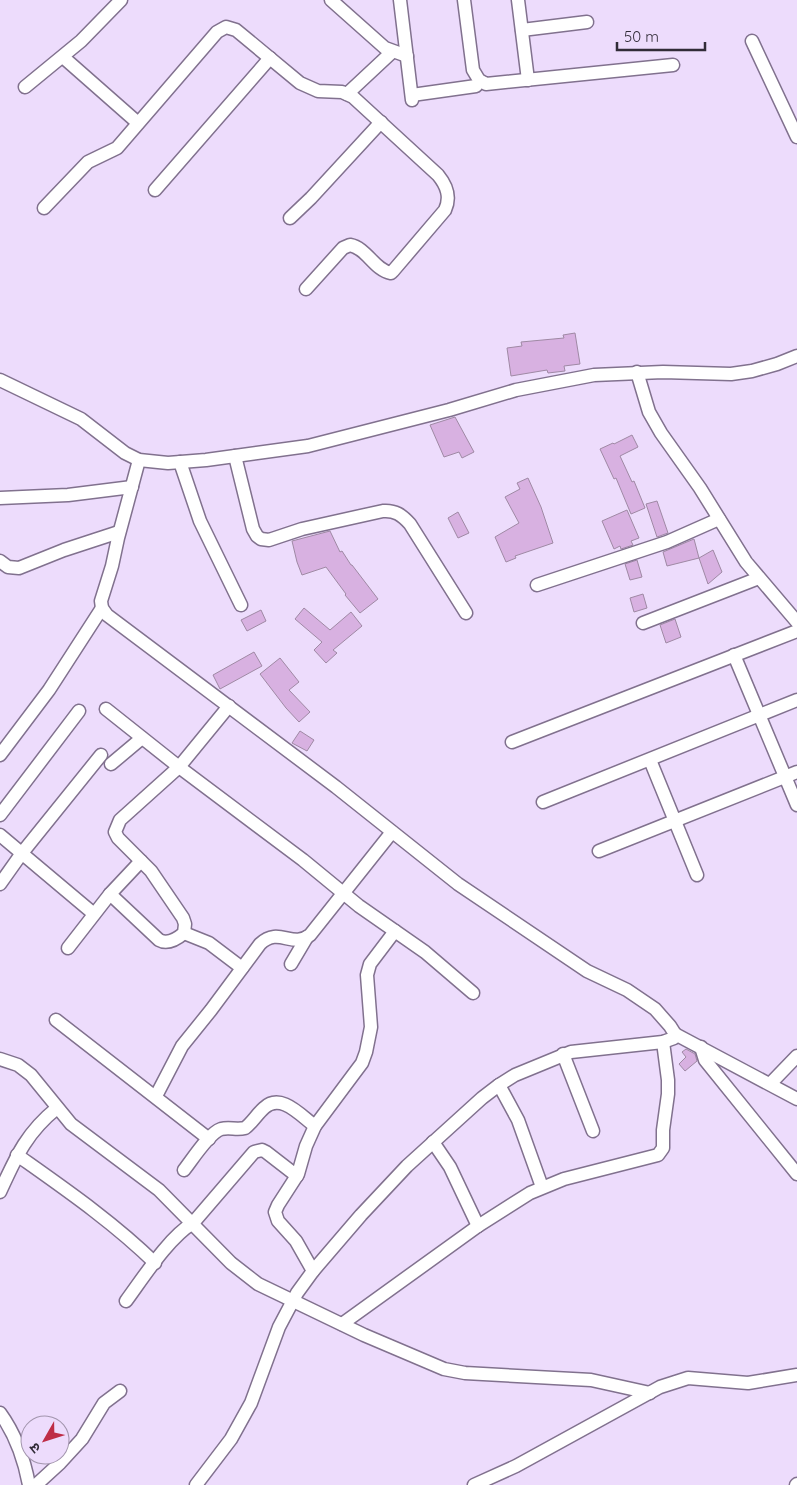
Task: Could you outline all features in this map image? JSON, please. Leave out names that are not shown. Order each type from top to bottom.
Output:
[{"type":"street","points":[[25,87],[63,57],[121,0]]},
{"type":"street","points":[[331,0],[381,45],[407,56]]},
{"type":"street","points":[[400,0],[412,97],[476,86]]},
{"type":"street","points":[[464,0],[473,70],[479,80],[486,84],[673,65]]},
{"type":"street","points":[[518,0],[528,80]]},
{"type":"street","points":[[522,30],[586,22]]},
{"type":"street","points":[[44,208],[88,162],[112,151],[222,28],[231,28],[236,30],[300,83],[318,91],[334,91],[347,94],[358,101],[443,181],[448,194],[445,210],[390,273],[384,271],[357,247],[350,245],[343,248],[306,289]]},
{"type":"street","points":[[347,94],[391,50],[404,30]]},
{"type":"street","points":[[752,41],[797,137]]},
{"type":"street","points":[[63,57],[138,123]]},
{"type":"street","points":[[155,190],[270,58]]},
{"type":"street","points":[[290,218],[381,122]]},
{"type":"street","points":[[0,380],[81,419],[125,453],[138,460],[152,463],[180,462],[308,446],[338,440],[516,390],[594,375],[637,372],[731,374],[752,371],[797,356]]},
{"type":"street","points":[[637,372],[649,412],[656,425],[691,475],[746,562],[797,622]]},
{"type":"street","points":[[235,456],[254,530],[261,539],[269,540],[317,526],[383,511],[394,511],[410,524],[466,613]]},
{"type":"street","points":[[138,460],[112,566],[101,601],[102,608],[107,615],[230,706],[458,884],[576,964],[639,998],[654,1009],[675,1034],[797,1099]]},
{"type":"street","points":[[180,462],[200,520],[241,605]]},
{"type":"street","points":[[0,498],[68,496],[132,486]]},
{"type":"street","points":[[537,585],[667,542],[719,519]]},
{"type":"street","points":[[0,561],[12,568],[20,568],[64,550],[119,532]]},
{"type":"street","points":[[643,623],[759,578]]},
{"type":"street","points":[[0,755],[49,690],[102,608]]},
{"type":"street","points":[[512,742],[797,631]]},
{"type":"street","points":[[734,655],[760,716],[791,775],[797,805]]},
{"type":"street","points":[[543,802],[797,700]]},
{"type":"street","points":[[184,933],[185,924],[183,918],[164,888],[151,871],[116,835],[116,826],[120,820],[179,767],[230,706]]},
{"type":"street","points":[[106,709],[179,767],[281,843],[343,894],[425,952],[473,993]]},
{"type":"street","points":[[0,815],[79,711]]},
{"type":"street","points":[[0,884],[22,853],[106,759],[142,738]]},
{"type":"street","points":[[650,760],[697,875]]},
{"type":"street","points":[[599,850],[791,775]]},
{"type":"street","points":[[291,964],[308,937],[392,832]]},
{"type":"street","points":[[0,835],[94,914]]},
{"type":"street","points":[[68,948],[110,894],[141,861]]},
{"type":"street","points":[[110,894],[162,942],[173,940],[184,933]]},
{"type":"street","points":[[313,1271],[296,1241],[276,1216],[278,1204],[297,1176],[306,1146],[315,1126],[364,1057],[372,1027],[368,994],[368,970],[370,964],[395,931]]},
{"type":"street","points":[[184,933],[209,943],[242,968]]},
{"type":"street","points":[[156,1096],[182,1046],[265,939],[278,936],[299,941],[308,937]]},
{"type":"street","points":[[56,1020],[209,1138]]},
{"type":"street","points":[[196,1485],[231,1438],[250,1403],[278,1327],[292,1300],[313,1271],[380,1195],[433,1142],[499,1085],[515,1075],[563,1054],[598,1047],[663,1042],[674,1038],[675,1034]]},
{"type":"street","points":[[342,1324],[478,1226],[542,1187],[584,1173],[654,1157],[660,1152],[663,1148],[663,1130],[669,1087],[663,1042]]},
{"type":"street","points":[[701,1047],[705,1060],[797,1172]]},
{"type":"street","points":[[563,1054],[593,1131]]},
{"type":"street","points":[[770,1084],[797,1056]]},
{"type":"street","points":[[0,1058],[18,1065],[31,1074],[57,1108],[79,1130],[159,1190],[244,1274],[258,1284],[409,1356],[452,1371],[591,1380],[650,1393]]},
{"type":"street","points":[[499,1085],[518,1120],[542,1187]]},
{"type":"street","points":[[184,1170],[209,1138],[221,1129],[245,1128],[263,1108],[275,1102],[285,1104],[315,1126]]},
{"type":"street","points":[[0,1192],[17,1155],[34,1129],[57,1108]]},
{"type":"street","points":[[433,1142],[450,1168],[478,1226]]},
{"type":"street","points":[[126,1301],[180,1231],[193,1223],[251,1154],[258,1150],[266,1152],[297,1176]]},
{"type":"street","points":[[17,1155],[104,1217],[130,1238],[155,1263]]},
{"type":"street","points":[[474,1485],[516,1466],[672,1382],[688,1378],[748,1383],[797,1375]]},
{"type":"street","points":[[36,1485],[82,1439],[104,1404],[120,1391]]},
{"type":"street","points":[[0,1413],[9,1425],[22,1452],[29,1485]]},
{"type":"building","points":[[575,333],[580,364],[564,366],[565,371],[548,373],[547,370],[511,376],[507,348],[522,346],[521,342],[564,338],[563,335]]},
{"type":"building","points":[[455,417],[474,452],[462,458],[459,452],[444,457],[430,425]]},
{"type":"building","points":[[632,435],[638,447],[620,456],[632,482],[634,481],[645,508],[631,514],[616,478],[614,479],[600,449]]},
{"type":"building","points":[[528,478],[541,507],[553,543],[515,556],[516,558],[506,562],[495,537],[519,523],[505,497],[520,489],[517,483]]},
{"type":"building","points":[[657,501],[668,533],[657,537],[646,504]]},
{"type":"building","points":[[627,510],[639,538],[631,541],[633,545],[621,549],[620,546],[614,549],[602,521]]},
{"type":"building","points":[[458,512],[469,533],[458,538],[448,518]]},
{"type":"building","points":[[330,531],[340,552],[342,551],[378,599],[360,613],[326,567],[302,575],[297,562],[292,541]]},
{"type":"building","points":[[694,539],[699,558],[667,566],[663,552]]},
{"type":"building","points":[[713,550],[722,572],[708,584],[699,558]]},
{"type":"building","points":[[637,560],[642,577],[630,580],[625,564]]},
{"type":"building","points":[[643,594],[647,608],[634,612],[630,598]]},
{"type":"building","points":[[304,608],[330,630],[351,612],[362,626],[333,650],[337,653],[326,663],[314,650],[322,642],[295,619]]},
{"type":"building","points":[[261,610],[266,621],[247,631],[241,620]]},
{"type":"building","points":[[675,619],[681,637],[666,643],[660,625]]},
{"type":"building","points":[[254,652],[262,666],[220,689],[213,675]]},
{"type":"building","points":[[280,658],[299,682],[289,690],[310,712],[299,722],[260,674]]},
{"type":"building","points":[[300,731],[314,740],[307,751],[292,743]]},
{"type":"building","points":[[686,1049],[695,1054],[697,1061],[685,1071],[679,1064],[686,1057],[682,1052]]}]
